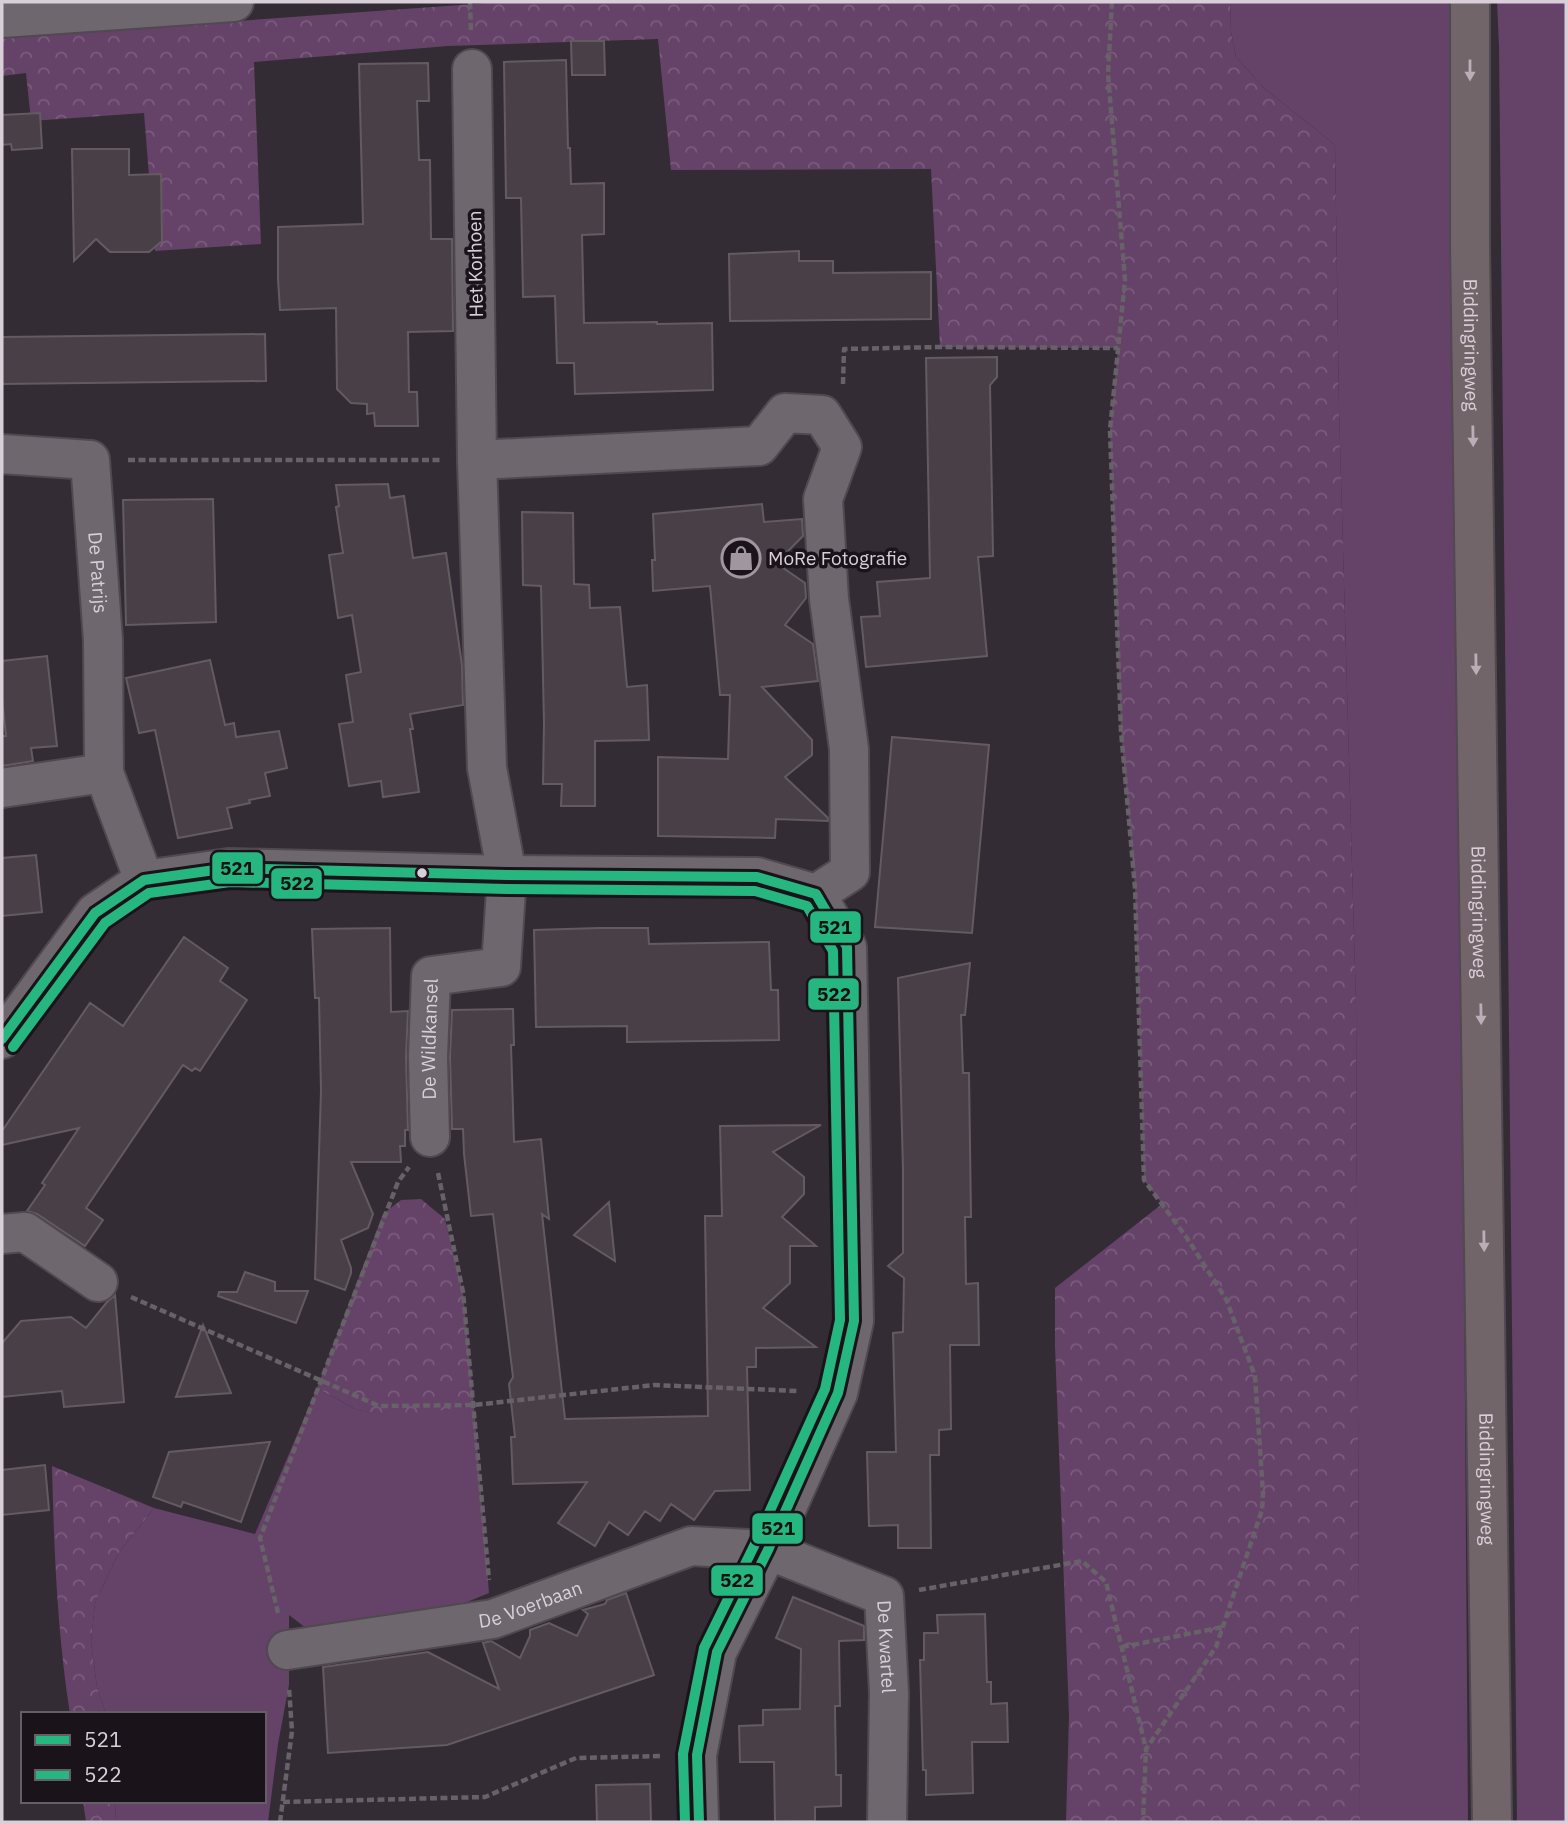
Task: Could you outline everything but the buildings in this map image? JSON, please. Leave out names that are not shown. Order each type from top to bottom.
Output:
[{"type":"main road","name":"Biddingringweg","points":[[1470,2],[1470,245],[1492,1822]]},
{"type":"street","points":[[2,18],[234,2]]},
{"type":"street","name":"Het Korhoen","points":[[472,69],[477,460],[487,768],[507,875]]},
{"type":"street","points":[[477,460],[758,446],[785,413],[822,415],[842,447],[823,499],[829,599],[849,749],[850,872],[816,894]]},
{"type":"street","points":[[2,454],[90,460]]},
{"type":"street","name":"De Patrijs","points":[[90,460],[103,640],[104,773],[144,880]]},
{"type":"street","points":[[2,788],[104,773]]},
{"type":"street","points":[[2,1039],[95,913],[144,880],[229,868],[507,875],[757,877],[816,894],[847,947],[854,1321],[838,1393],[768,1550],[717,1652],[696,1755],[699,1822]]},
{"type":"street","name":"De Wildkansel","points":[[430,1138],[428,1057],[431,976],[501,967],[507,875]]},
{"type":"street","points":[[2,1234],[25,1233],[98,1282]]},
{"type":"street","name":"De Voerbaan","points":[[286,1650],[493,1619],[691,1546],[768,1550]]},
{"type":"street","name":"De Kwartel","points":[[768,1550],[884,1596],[889,1693],[887,1822]]},
{"type":"path","points":[[1112,2],[1108,74],[1125,281],[1110,430],[1121,731],[1135,888],[1144,1180],[1187,1238],[1226,1299],[1255,1376],[1264,1493],[1262,1510],[1216,1647],[1146,1749]]},
{"type":"path","points":[[844,386],[844,349],[1118,348]]},
{"type":"path","points":[[90,460],[477,460]]},
{"type":"path","points":[[280,1822],[292,1731],[286,1650],[260,1538],[398,1182],[430,1138]]},
{"type":"path","points":[[430,1138],[463,1292],[493,1619]]},
{"type":"path","points":[[98,1282],[379,1406],[474,1405],[654,1385],[838,1393]]},
{"type":"path","points":[[884,1596],[1082,1561],[1106,1582],[1146,1749],[1143,1822]]},
{"type":"path","points":[[1122,1647],[1223,1627]]},
{"type":"path","points":[[283,1802],[485,1797],[576,1758],[696,1755]]},
{"type":"green space","points":[[502,2],[1230,2],[1231,32],[1236,57],[1264,88],[1335,145],[1339,408],[1356,1006],[1360,1822],[1066,1822],[1069,1716],[1055,1288],[1162,1204],[1144,1180],[1135,888],[1121,731],[1110,430],[1118,348],[940,347],[931,169],[671,170],[658,39],[448,46],[254,62],[261,244],[155,251],[144,113],[31,121],[26,73],[2,76],[2,38]]},
{"type":"green space","points":[[1230,2],[1455,2],[1468,1822],[1360,1822],[1356,1006],[1339,408],[1335,145],[1264,88],[1236,57],[1231,32]]},
{"type":"green space","points":[[1497,2],[1566,2],[1566,1822],[1517,1822]]},
{"type":"green space","points":[[421,1199],[445,1219],[463,1292],[474,1405],[400,1417],[357,1410],[317,1388],[383,1214],[401,1200]]},
{"type":"green space","points":[[317,1388],[357,1410],[400,1416],[474,1405],[489,1593],[445,1611],[311,1632],[289,1615],[289,1685],[268,1822],[116,1822],[115,1803],[266,1803],[266,1712],[105,1712],[97,1687],[91,1642],[95,1603],[118,1554],[154,1508],[255,1534]]},
{"type":"green space","points":[[52,1466],[154,1508],[118,1554],[95,1603],[91,1642],[97,1687],[105,1712],[70,1712],[55,1559]]},
{"type":"green space","points":[[83,1803],[115,1803],[116,1822],[86,1822]]},
{"type":"transit line","name":"521","points":[[2,1039],[95,913],[144,880],[229,868],[507,875],[757,877],[816,894],[847,947],[854,1321],[838,1393],[768,1550],[717,1652],[697,1755],[699,1822]]},
{"type":"transit line","name":"522","points":[[13,1047],[105,923],[149,893],[230,882],[507,889],[755,891],[807,906],[833,951],[840,1320],[825,1389],[755,1544],[704,1648],[683,1754],[685,1822]]},
{"type":"place","name":"MoRe Fotografie","points":[[741,558]]}]
